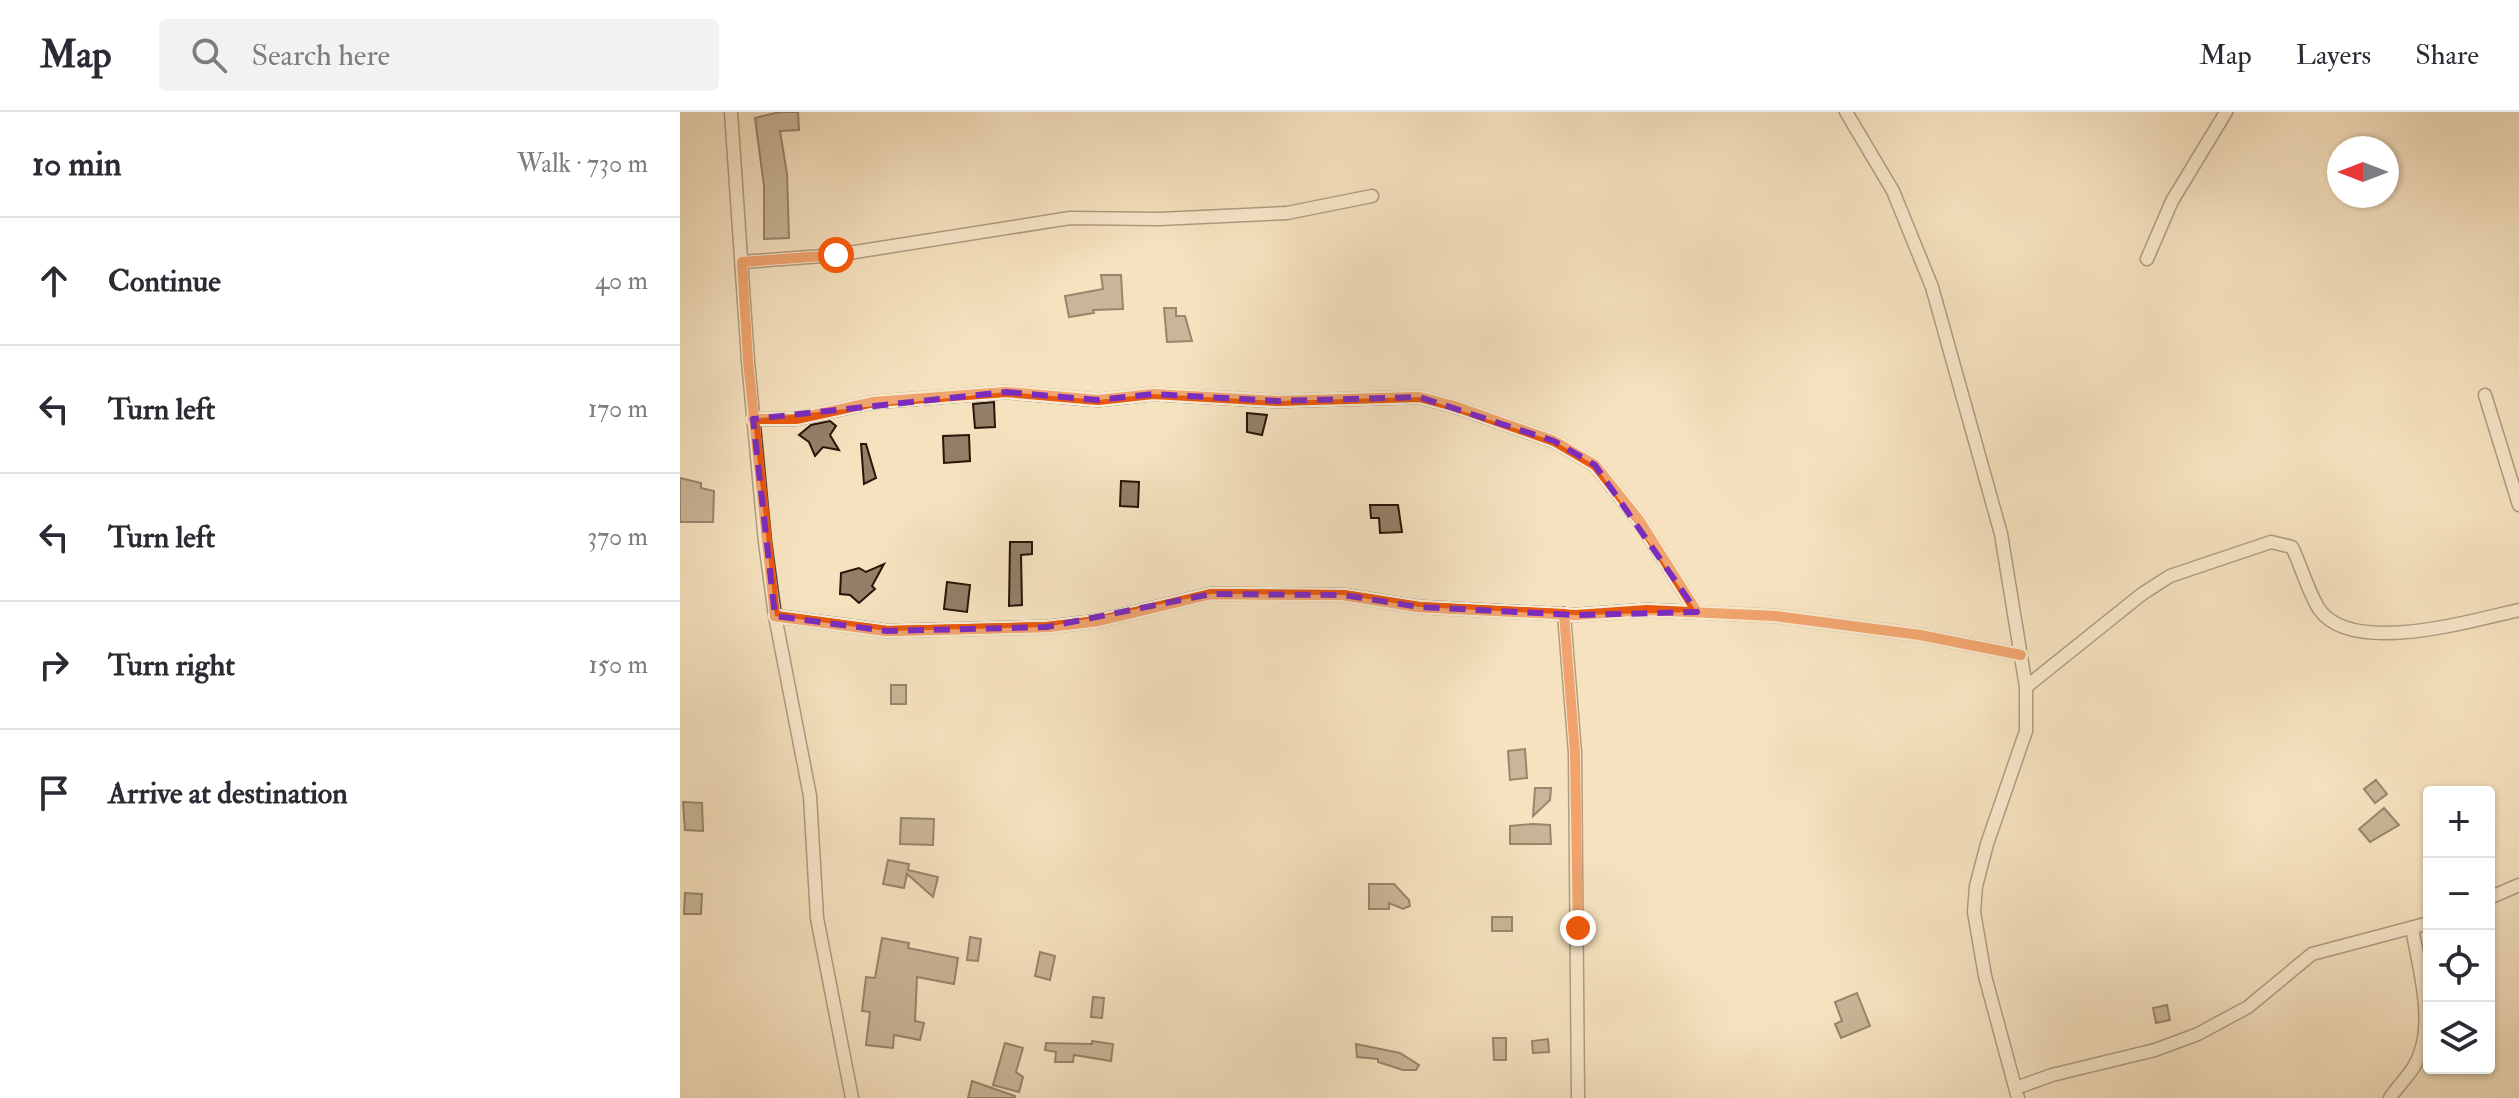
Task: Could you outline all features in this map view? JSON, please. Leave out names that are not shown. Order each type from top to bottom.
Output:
[{"type":"street","points":[[731,112],[753,419],[775,616],[810,796],[817,918],[852,1098]]},
{"type":"street","points":[[1846,112],[1893,191],[1932,287],[2001,534],[2026,687],[2026,731],[1987,844],[1976,886],[1974,912],[1982,964],[2017,1093],[2044,1077],[2155,1050],[2198,1034],[2248,1007],[2312,954],[2423,925]]},
{"type":"street","points":[[2147,259],[2172,201],[2226,112]]},
{"type":"street","points":[[742,262],[836,255],[1070,218],[1159,219],[1287,213],[1372,196]]},
{"type":"street","points":[[753,419],[796,419],[874,402],[1006,392],[1098,400],[1153,394],[1277,401],[1419,397],[1554,441],[1595,465],[1639,520],[1697,612]]},
{"type":"street","points":[[2485,395],[2519,505]]},
{"type":"street","points":[[2026,687],[2170,576],[2271,542],[2292,547],[2320,610],[2341,626],[2368,632],[2406,633],[2519,610]]},
{"type":"street","points":[[775,616],[887,631],[1047,627],[1098,621],[1211,594],[1343,595],[1419,607],[1564,614],[1647,610],[1775,616],[1920,635],[2021,655]]},
{"type":"street","points":[[1564,614],[1570,663],[1576,783],[1578,1098]]},
{"type":"street","points":[[2495,895],[2519,885]]},
{"type":"street","points":[[2390,1098],[2414,1067],[2423,1039],[2424,997],[2412,928]]},
{"type":"highlighted area","points":[[1006,392],[1098,400],[1153,394],[1277,401],[1419,397],[1554,441],[1595,465],[1697,612],[1576,615],[1419,607],[1343,595],[1211,594],[1047,627],[887,631],[775,616],[753,419]]},
{"type":"building","points":[[780,112],[798,112],[799,130],[780,131],[787,174],[789,238],[764,239],[764,186],[755,118]]},
{"type":"building","points":[[1101,275],[1121,275],[1123,309],[1093,310],[1094,313],[1069,317],[1065,296],[1103,289]]},
{"type":"building","points":[[1164,308],[1176,308],[1176,316],[1185,316],[1192,341],[1167,342]]},
{"type":"building","points":[[994,402],[995,427],[975,428],[973,404]]},
{"type":"building","points":[[1247,413],[1267,415],[1262,435],[1247,432]]},
{"type":"building","points":[[830,421],[836,426],[830,435],[839,450],[823,447],[815,456],[809,442],[799,435],[811,425]]},
{"type":"building","points":[[969,435],[970,461],[944,463],[943,436]]},
{"type":"building","points":[[861,444],[866,444],[876,478],[864,484]]},
{"type":"building","points":[[680,478],[701,483],[701,488],[714,491],[713,522],[680,522]]},
{"type":"building","points":[[1121,481],[1139,482],[1138,507],[1120,506]]},
{"type":"building","points":[[1370,505],[1398,505],[1402,532],[1380,533],[1379,518],[1371,518]]},
{"type":"building","points":[[1010,542],[1032,542],[1032,554],[1021,555],[1022,605],[1009,606]]},
{"type":"building","points":[[884,564],[872,586],[875,589],[859,603],[850,595],[840,594],[841,573],[859,568],[866,572]]},
{"type":"building","points":[[947,582],[970,585],[967,612],[944,609]]},
{"type":"building","points":[[891,685],[906,685],[906,704],[891,704]]},
{"type":"building","points":[[1525,749],[1527,778],[1510,780],[1508,751]]},
{"type":"building","points":[[2376,780],[2387,794],[2375,803],[2364,789]]},
{"type":"building","points":[[1535,788],[1551,788],[1550,800],[1533,816]]},
{"type":"building","points":[[683,802],[702,803],[703,831],[685,830]]},
{"type":"building","points":[[2384,808],[2399,825],[2370,842],[2359,829]]},
{"type":"building","points":[[901,818],[934,819],[933,845],[900,844]]},
{"type":"building","points":[[1550,825],[1551,844],[1510,844],[1510,826]]},
{"type":"building","points":[[888,860],[909,864],[908,870],[938,877],[933,897],[907,874],[904,888],[883,884]]},
{"type":"building","points":[[1369,884],[1394,884],[1409,900],[1410,906],[1403,909],[1389,903],[1389,909],[1369,909]]},
{"type":"building","points":[[685,893],[702,894],[701,914],[684,914]]},
{"type":"building","points":[[1492,917],[1512,917],[1512,931],[1492,931]]},
{"type":"building","points":[[970,937],[981,939],[978,961],[967,960]]},
{"type":"building","points":[[882,938],[909,943],[908,948],[958,958],[954,984],[917,977],[915,1021],[924,1023],[920,1040],[894,1035],[893,1048],[866,1045],[870,1012],[862,1011],[866,977],[875,978]]},
{"type":"building","points":[[1040,952],[1055,956],[1050,980],[1035,976]]},
{"type":"building","points":[[1857,993],[1870,1026],[1841,1038],[1835,1024],[1842,1021],[1835,1002]]},
{"type":"building","points":[[1093,997],[1104,998],[1102,1018],[1091,1017]]},
{"type":"building","points":[[2167,1005],[2170,1020],[2156,1023],[2153,1008]]},
{"type":"building","points":[[1493,1038],[1506,1038],[1506,1060],[1494,1060]]},
{"type":"building","points":[[1548,1039],[1549,1052],[1533,1053],[1532,1041]]},
{"type":"building","points":[[1092,1041],[1113,1044],[1111,1061],[1074,1055],[1073,1062],[1055,1062],[1056,1052],[1045,1050],[1046,1043],[1092,1044]]},
{"type":"building","points":[[1005,1043],[1023,1048],[1016,1072],[1023,1077],[1019,1092],[993,1085]]},
{"type":"building","points":[[1356,1044],[1400,1053],[1419,1065],[1416,1070],[1403,1070],[1378,1062],[1378,1059],[1357,1057]]},
{"type":"building","points":[[972,1081],[1015,1096],[1015,1098],[968,1098]]},
{"type":"cycle path","points":[[753,419],[796,419],[874,402],[1006,392],[1098,400],[1153,394],[1277,401],[1419,397],[1554,441],[1595,465],[1639,520],[1697,612]]},
{"type":"cycle path","points":[[775,616],[887,631],[1047,627],[1098,621],[1211,594],[1343,595],[1419,607],[1576,615],[1647,610],[1775,616],[1920,635],[2021,655]]},
{"type":"route","points":[[836,255],[742,262],[748,361],[775,616],[887,631],[1047,627],[1098,621],[1175,599],[1211,594],[1343,595],[1419,607],[1564,614],[1575,753],[1578,928]]}]
